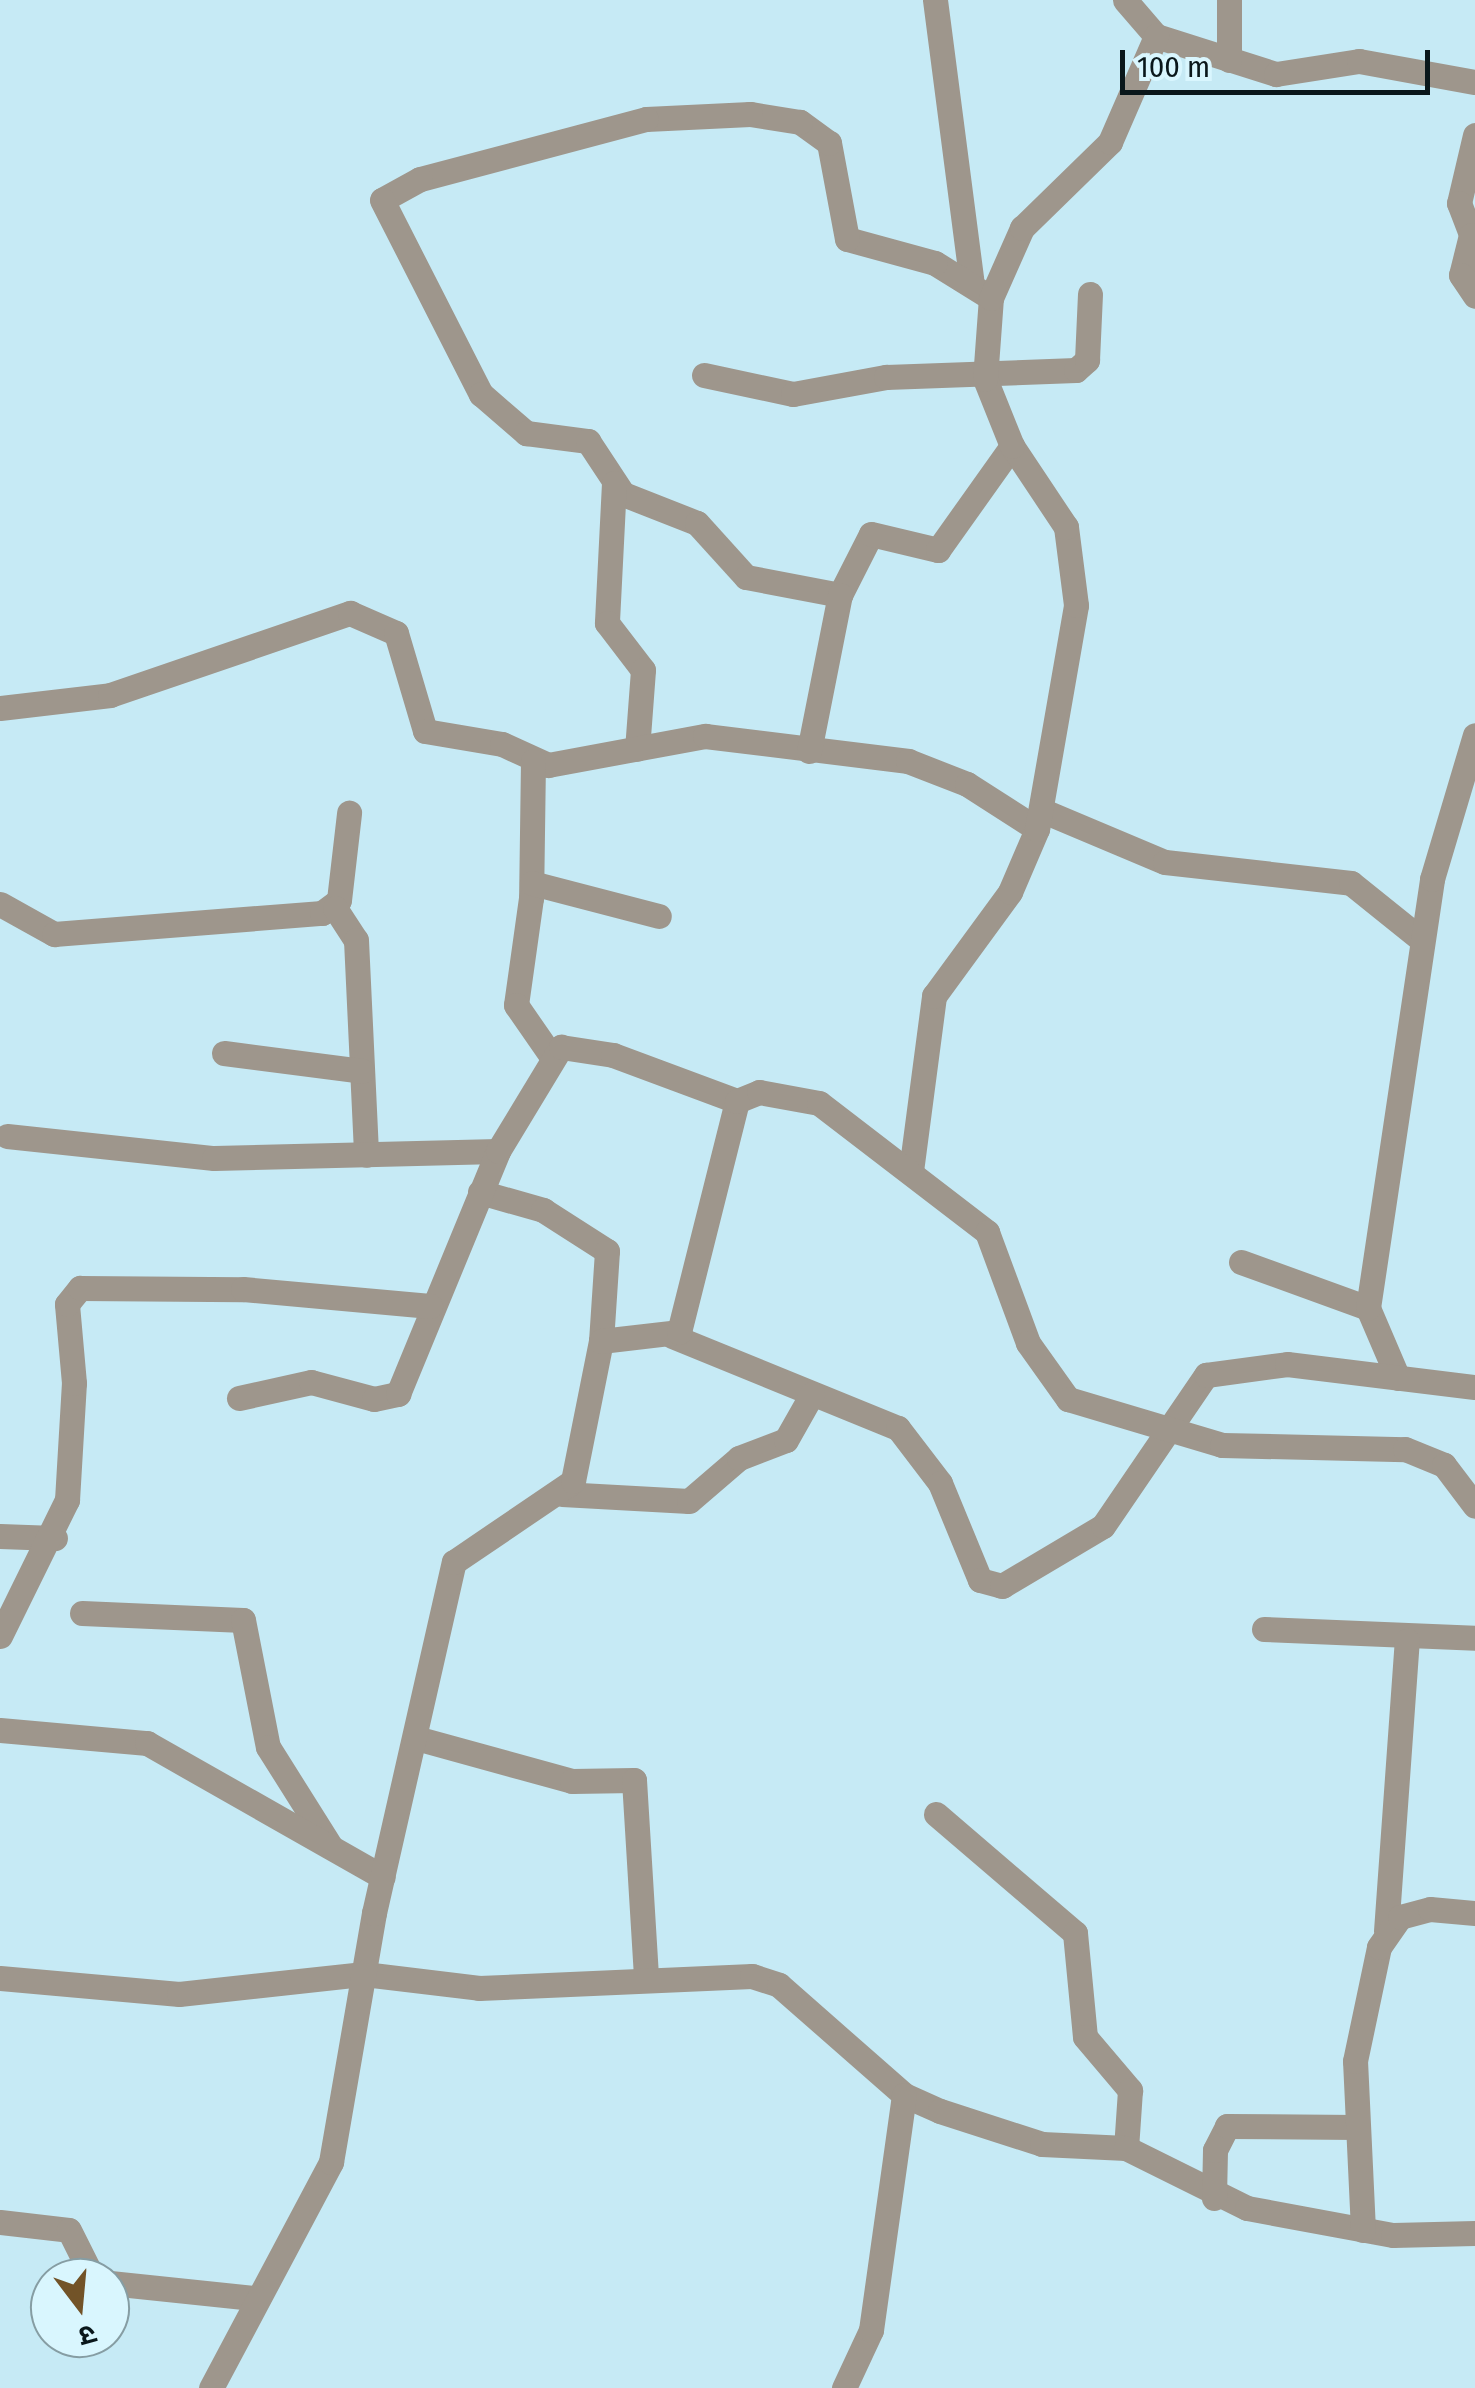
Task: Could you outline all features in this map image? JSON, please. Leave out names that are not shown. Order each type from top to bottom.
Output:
[{"type":"street","points":[[935,0],[972,279]]},
{"type":"street","points":[[1124,0],[1156,36],[1228,60],[1294,76],[1336,62],[1406,64],[1475,82]]},
{"type":"street","points":[[1228,60],[1229,0]]},
{"type":"street","points":[[912,1170],[934,996],[1010,892],[1039,819],[1077,569],[1054,501],[1012,446],[985,380],[991,298],[1022,228],[1110,142],[1156,36]]},
{"type":"street","points":[[840,596],[746,577],[697,523],[632,502],[588,441],[526,433],[481,394],[380,208],[387,192],[646,118],[750,114],[800,122],[829,143],[846,239],[972,279],[991,298]]},
{"type":"street","points":[[1475,135],[1459,203],[1470,235],[1461,275],[1475,296]]},
{"type":"street","points":[[704,375],[793,394],[886,377],[985,380],[1076,370],[1086,360],[1090,294]]},
{"type":"street","points":[[810,750],[840,596],[871,534],[927,553],[946,545],[1012,446]]},
{"type":"street","points":[[614,482],[606,623],[643,670],[637,749]]},
{"type":"street","points":[[0,708],[110,695],[350,613],[396,633],[426,731],[502,744],[534,761],[637,749],[705,736],[945,772],[1039,819],[1165,862],[1352,884],[1422,940]]},
{"type":"street","points":[[1398,1378],[1368,1308],[1422,940],[1475,735]]},
{"type":"street","points":[[534,761],[532,883],[516,1005],[550,1054]]},
{"type":"street","points":[[349,813],[335,908],[356,940],[366,1155]]},
{"type":"street","points":[[532,883],[659,916]]},
{"type":"street","points":[[0,904],[54,934],[220,926],[335,908]]},
{"type":"street","points":[[239,1398],[311,1382],[388,1400],[406,1384],[430,1306],[498,1151],[550,1054],[574,1046],[737,1100],[759,1092],[819,1104],[912,1170],[998,1248],[1028,1343],[1058,1390],[1171,1431],[1262,1449],[1404,1449],[1444,1465],[1475,1506]]},
{"type":"street","points":[[224,1052],[362,1072]]},
{"type":"street","points":[[672,1336],[704,1252],[737,1100]]},
{"type":"street","points":[[6,1136],[214,1158],[498,1151]]},
{"type":"street","points":[[480,1192],[543,1210],[607,1251],[601,1341],[562,1494]]},
{"type":"street","points":[[1241,1262],[1368,1308]]},
{"type":"street","points":[[0,1636],[55,1538],[66,1500],[74,1382],[66,1304],[80,1288],[242,1289],[430,1306]]},
{"type":"street","points":[[601,1341],[672,1336],[906,1436],[940,1484],[974,1569],[991,1586],[1027,1578],[1103,1526],[1171,1431],[1200,1381],[1218,1372],[1261,1363],[1475,1388]]},
{"type":"street","points":[[212,2388],[253,2298],[298,2236],[331,2162],[383,1877],[461,1550],[562,1494],[689,1501],[739,1458],[786,1440],[812,1394]]},
{"type":"street","points":[[0,1536],[55,1538]]},
{"type":"street","points":[[82,1613],[243,1620],[268,1747],[334,1852]]},
{"type":"street","points":[[1264,1629],[1407,1641],[1475,1638]]},
{"type":"street","points":[[1363,2230],[1355,2061],[1386,1932],[1407,1641]]},
{"type":"street","points":[[0,1730],[137,1740],[383,1877]]},
{"type":"street","points":[[416,1738],[572,1781],[634,1780],[646,1979]]},
{"type":"street","points":[[936,1814],[1075,1933],[1084,2037],[1130,2090],[1126,2148]]},
{"type":"street","points":[[1386,1932],[1417,1911],[1475,1914]]},
{"type":"street","points":[[0,1978],[179,1994],[364,1974],[479,1988],[714,1974],[779,1985],[904,2095],[1042,2144],[1126,2148],[1214,2198],[1363,2230],[1475,2233]]},
{"type":"street","points":[[844,2388],[871,2330],[904,2095]]},
{"type":"street","points":[[1214,2198],[1215,2150],[1228,2126],[1356,2127]]},
{"type":"street","points":[[0,2222],[69,2230],[84,2258]]},
{"type":"street","points":[[130,2285],[253,2298]]}]
